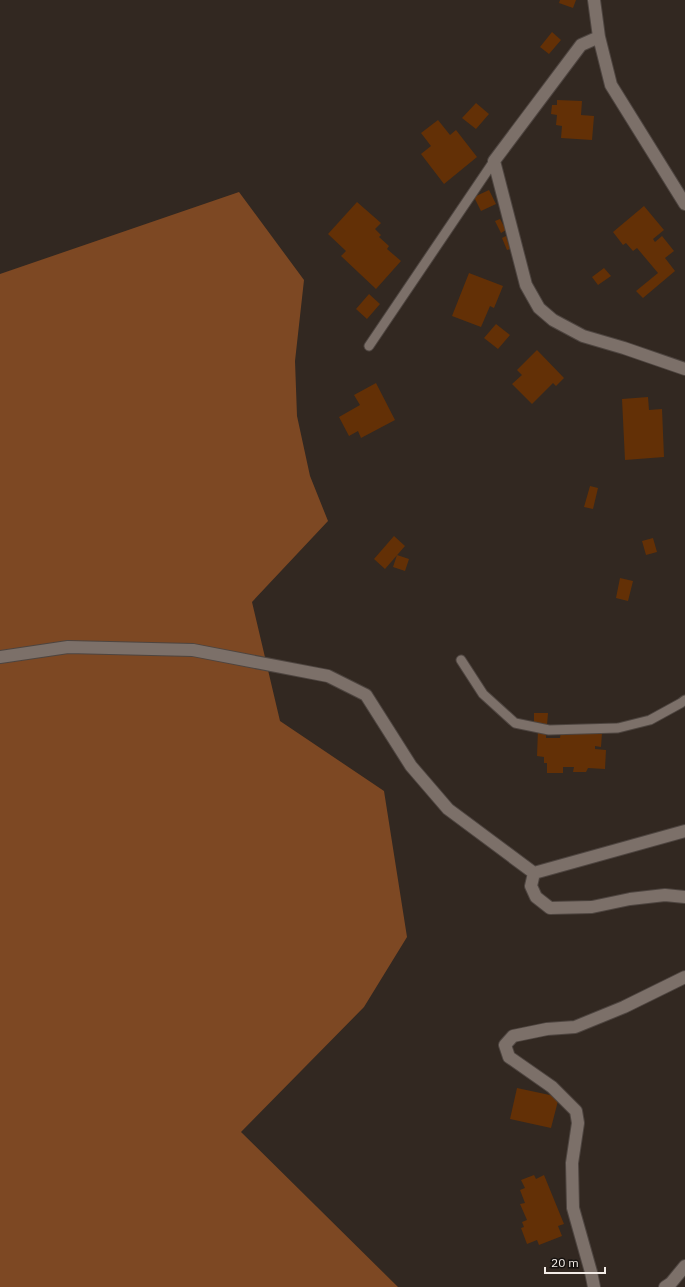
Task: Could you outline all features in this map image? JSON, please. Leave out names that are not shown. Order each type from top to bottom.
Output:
[{"type":"street","points":[[594,0],[598,37],[611,85],[685,204]]},
{"type":"street","points":[[598,37],[581,45],[494,160],[526,285],[539,308],[553,320],[584,336],[685,368]]},
{"type":"street","points":[[0,657],[68,647],[193,650],[328,676],[366,695],[411,766],[448,809],[534,873]]},
{"type":"street","points":[[534,873],[685,831]]},
{"type":"street","points":[[534,873],[531,886],[536,897],[550,908],[592,907],[630,899],[665,895],[685,897]]},
{"type":"street","points":[[594,1287],[573,1208],[572,1163],[578,1123],[576,1111],[552,1087],[509,1057],[505,1045],[512,1036],[547,1029],[575,1027],[624,1007],[685,977]]},
{"type":"street","points":[[665,1287],[671,1283],[685,1266]]},
{"type":"lane","points":[[369,346],[494,160]]},
{"type":"lane","points":[[461,660],[483,694],[515,723],[549,730],[618,728],[650,720],[685,700]]},
{"type":"shaded area","points":[[239,192],[304,280],[295,361],[297,416],[310,476],[328,521],[252,602],[280,721],[384,791],[407,937],[364,1007],[241,1132],[398,1287],[0,1287],[0,274]]},
{"type":"building","points":[[560,0],[576,0],[573,8],[559,3]]},
{"type":"building","points":[[552,32],[561,40],[549,54],[540,47]]},
{"type":"building","points":[[557,100],[582,101],[581,115],[594,116],[592,140],[561,138],[562,126],[556,125],[557,115],[551,114],[552,105],[557,105]]},
{"type":"building","points":[[476,103],[489,114],[476,129],[462,118]]},
{"type":"building","points":[[438,120],[450,135],[456,130],[477,157],[444,184],[421,154],[431,146],[421,133]]},
{"type":"building","points":[[489,190],[496,204],[481,211],[474,197]]},
{"type":"building","points":[[357,202],[381,223],[375,229],[381,235],[379,237],[389,246],[387,249],[401,261],[376,289],[341,256],[346,251],[328,234]]},
{"type":"building","points":[[644,206],[664,230],[653,239],[655,242],[662,236],[674,251],[665,258],[675,271],[643,298],[636,291],[658,273],[637,248],[633,251],[626,243],[623,245],[613,232]]},
{"type":"building","points":[[500,219],[506,230],[501,233],[495,221]]},
{"type":"building","points":[[506,236],[510,249],[507,250],[502,238]]},
{"type":"building","points":[[604,268],[611,276],[598,285],[592,277]]},
{"type":"building","points":[[469,273],[503,286],[494,308],[490,306],[481,327],[452,316]]},
{"type":"building","points":[[369,294],[380,304],[367,319],[356,309]]},
{"type":"building","points":[[496,324],[510,335],[498,349],[484,338]]},
{"type":"building","points":[[537,350],[564,378],[556,386],[553,383],[532,404],[512,384],[522,375],[517,370]]},
{"type":"building","points":[[376,383],[395,420],[361,438],[358,431],[349,436],[339,417],[360,405],[354,395]]},
{"type":"building","points":[[648,397],[649,410],[662,409],[664,457],[625,460],[622,399]]},
{"type":"building","points":[[590,486],[598,488],[593,509],[584,507]]},
{"type":"building","points":[[394,536],[405,546],[385,569],[374,559]]},
{"type":"building","points":[[653,538],[657,552],[646,555],[642,541]]},
{"type":"building","points":[[397,555],[409,559],[405,571],[393,567]]},
{"type":"building","points":[[620,578],[633,581],[628,601],[616,598]]},
{"type":"building","points":[[534,713],[548,713],[547,725],[534,724]]},
{"type":"building","points":[[538,730],[546,731],[546,738],[560,738],[561,731],[602,733],[601,747],[595,746],[595,749],[606,750],[605,769],[588,768],[586,772],[573,772],[574,767],[563,767],[563,773],[547,773],[547,763],[544,763],[544,757],[537,756]]},
{"type":"building","points":[[517,1088],[559,1097],[551,1128],[510,1119]]},
{"type":"building","points":[[534,1175],[536,1179],[544,1175],[564,1224],[558,1226],[562,1236],[539,1245],[537,1240],[527,1244],[521,1228],[524,1227],[522,1222],[527,1220],[520,1204],[525,1203],[520,1190],[525,1188],[521,1180]]}]
